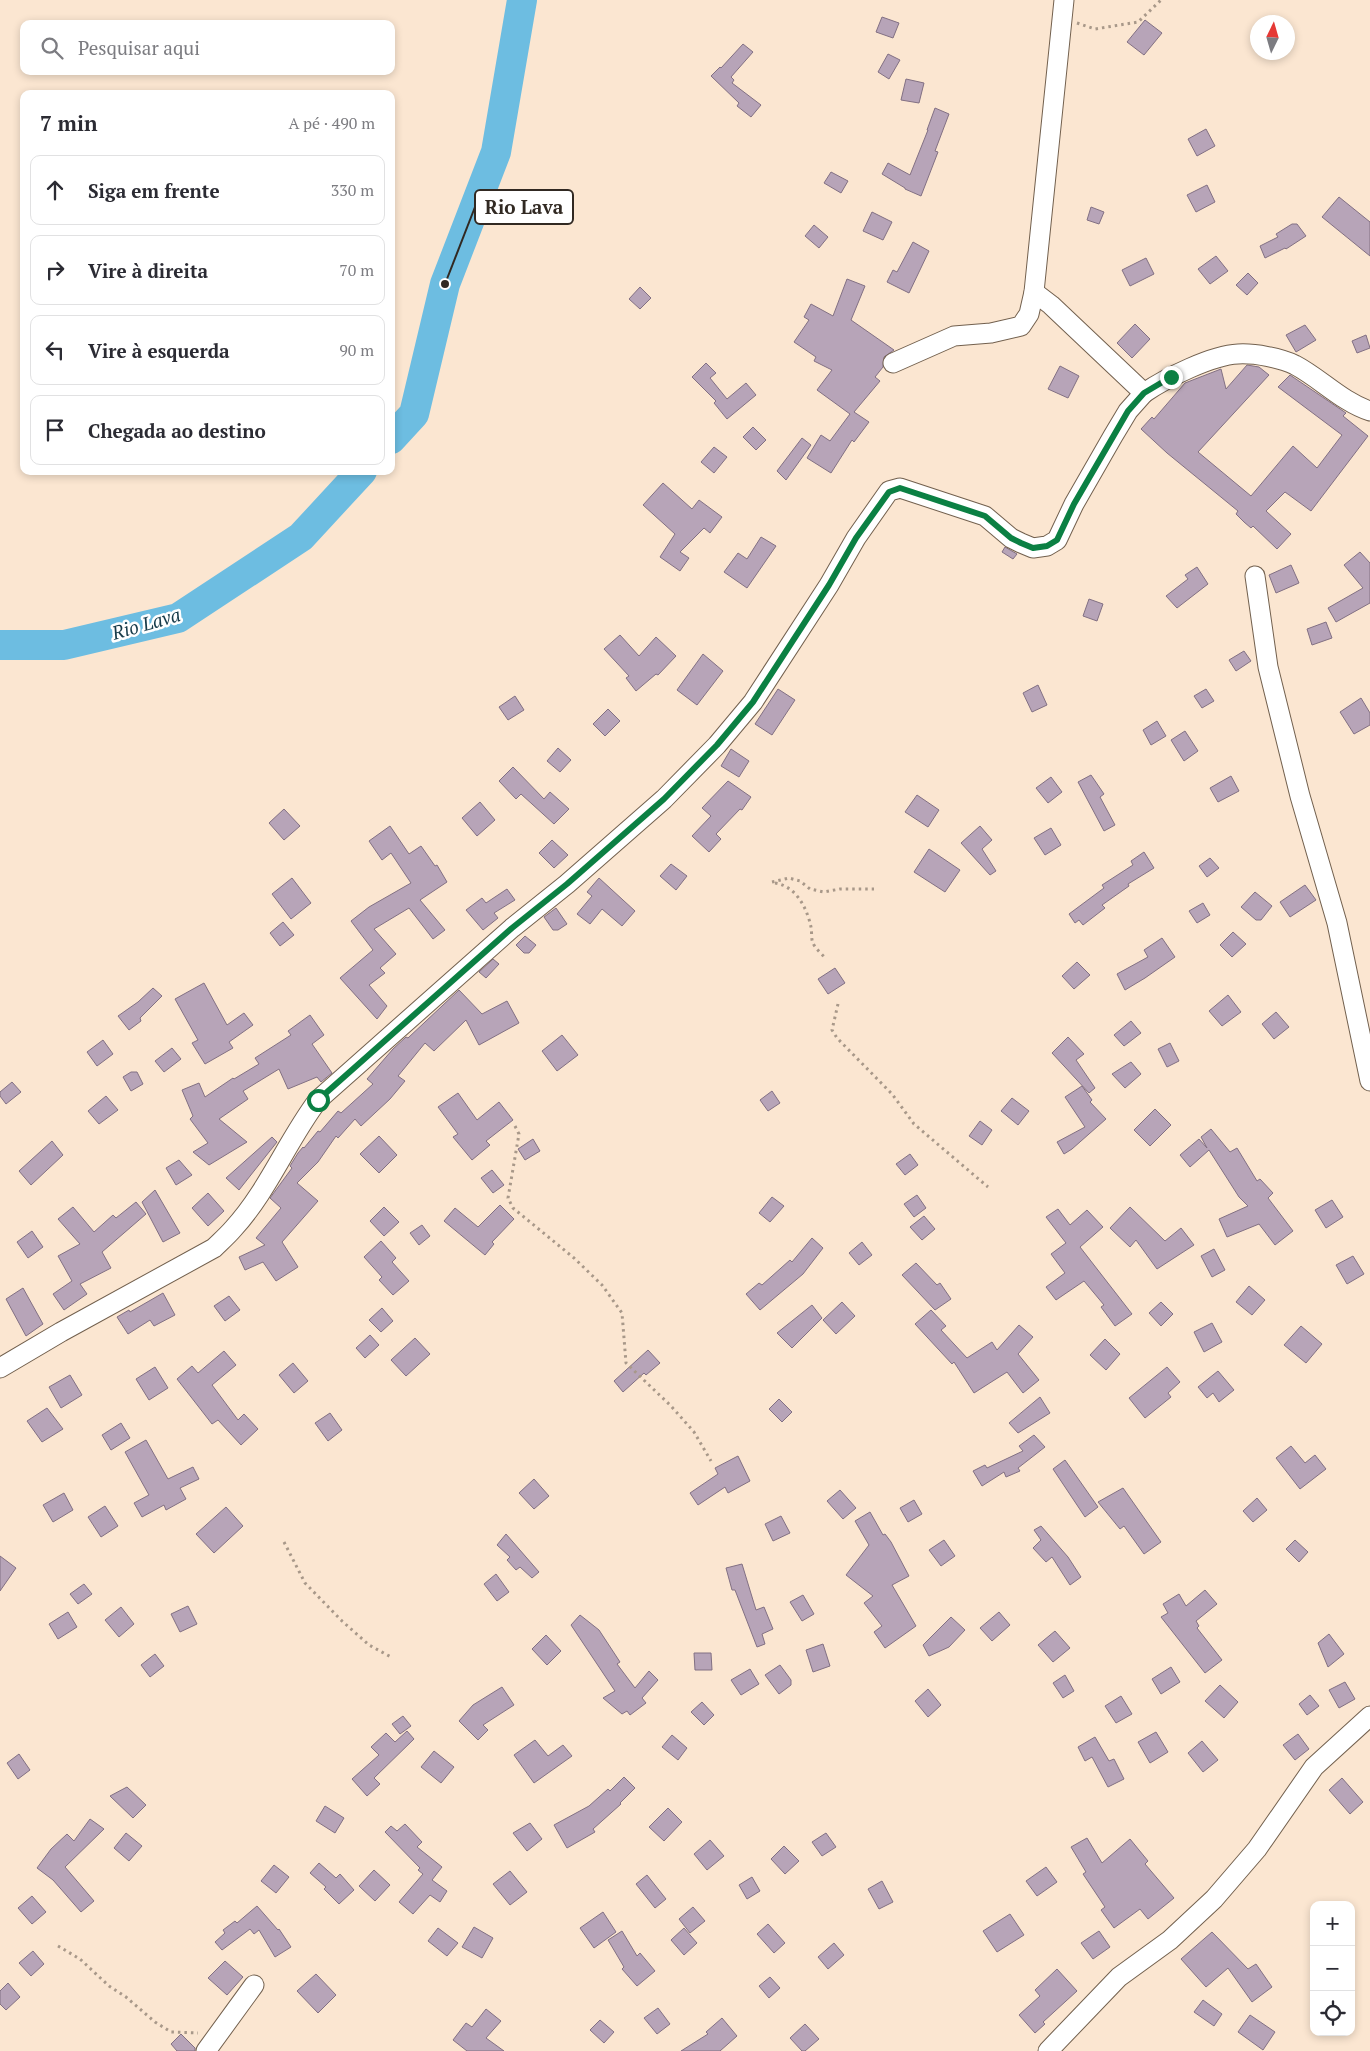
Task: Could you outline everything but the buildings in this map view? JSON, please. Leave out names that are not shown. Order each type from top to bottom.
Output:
[{"type":"street","points":[[893,363],[954,336],[990,334],[1021,326],[1029,314],[1034,292],[1064,0]]},
{"type":"street","points":[[1034,292],[1051,305],[1144,393]]},
{"type":"street","points":[[0,1368],[61,1332],[214,1248],[234,1229],[255,1200],[307,1114],[318,1100],[512,928],[567,884],[664,799],[717,745],[753,702],[829,585],[856,538],[889,492],[900,488],[985,516],[1011,538],[1021,543],[1033,548],[1047,546],[1057,540],[1074,504],[1128,411],[1144,393],[1185,370],[1230,355],[1240,354],[1263,357],[1295,366],[1326,387],[1370,410]]},
{"type":"street","points":[[1255,576],[1268,667],[1300,796],[1337,923],[1370,1081]]},
{"type":"street","points":[[1048,2051],[1119,1977],[1170,1940],[1214,1899],[1257,1849],[1314,1767],[1370,1716]]},
{"type":"street","points":[[206,2051],[254,1985]]},
{"type":"path","points":[[1062,20],[1095,29],[1138,22],[1161,0]]},
{"type":"path","points":[[826,958],[813,944],[808,915],[802,903],[794,892],[783,884],[772,882],[789,878],[800,881],[810,889],[824,892],[840,889],[874,889]]},
{"type":"path","points":[[838,1004],[832,1030],[837,1038],[892,1094],[906,1110],[914,1124],[988,1188]]},
{"type":"path","points":[[515,1126],[518,1134],[508,1198],[513,1208],[574,1258],[602,1285],[622,1313],[626,1363],[671,1406],[694,1432],[711,1461]]},
{"type":"path","points":[[284,1542],[306,1583],[342,1621],[369,1645],[391,1657]]},
{"type":"path","points":[[58,1946],[80,1959],[109,1986],[126,1997],[155,2022],[171,2032],[219,2034]]},
{"type":"waterway","name":"Rio Lava","points":[[395,435],[414,414],[445,284],[496,152],[522,0]]},
{"type":"waterway","name":"Rio Lava","points":[[0,645],[64,645],[178,618],[301,537],[358,475]]},
{"type":"place","name":"Rio Lava","points":[[445,284]]},
{"type":"route","points":[[318,1100],[512,928],[567,884],[664,799],[717,745],[753,702],[829,585],[856,538],[889,492],[900,488],[985,516],[1011,538],[1021,543],[1033,548],[1047,546],[1057,540],[1074,504],[1128,411],[1144,393],[1171,377]]}]
